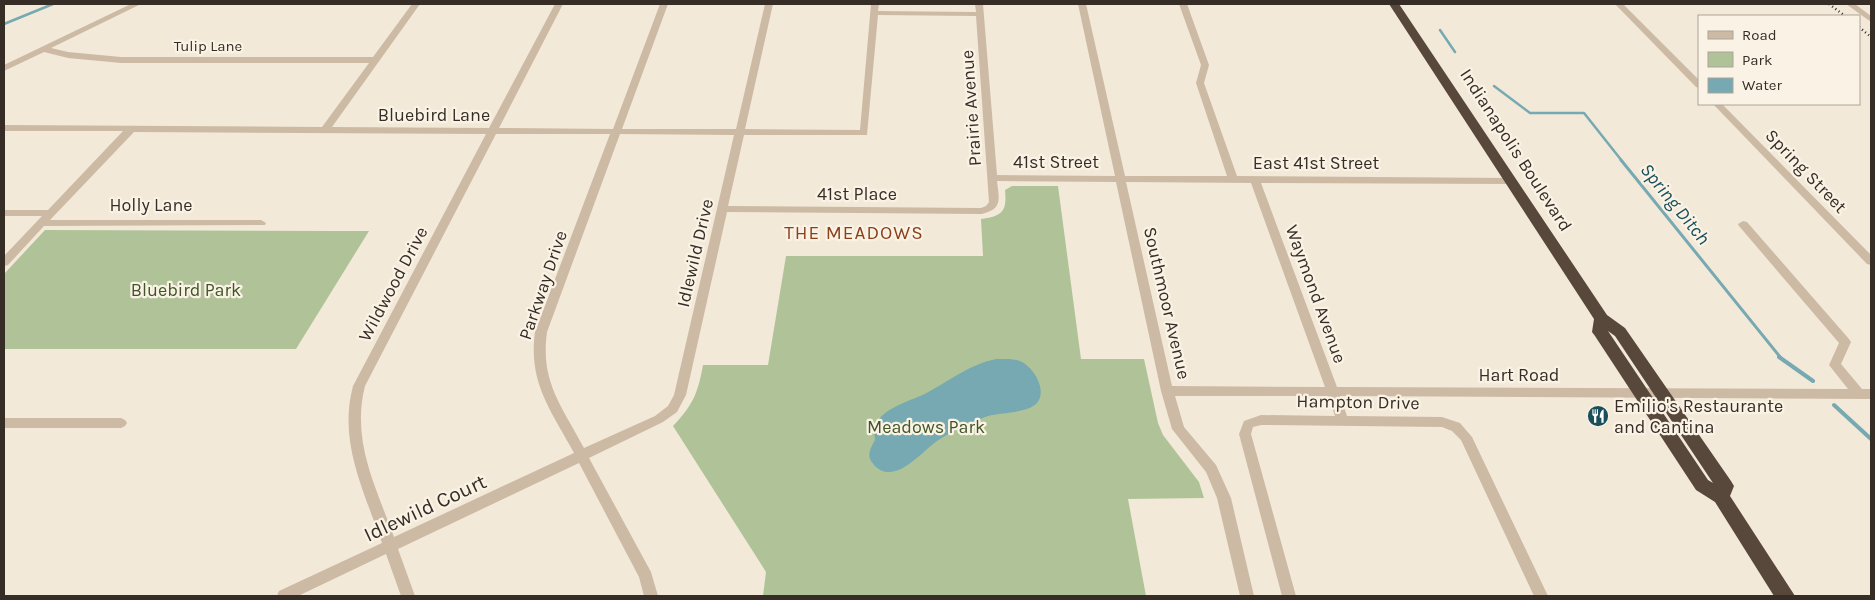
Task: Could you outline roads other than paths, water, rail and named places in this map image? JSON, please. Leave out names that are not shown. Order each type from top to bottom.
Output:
[{"type":"highway","name":"Indianapolis Boulevard","points":[[1394,4],[1602,319],[1620,332],[1725,486],[1721,497]]},
{"type":"highway","name":"Indianapolis Boulevard","points":[[1602,319],[1600,332],[1702,485],[1721,497],[1785,596]]},
{"type":"street","points":[[4,68],[137,4]]},
{"type":"street","points":[[324,130],[416,4]]},
{"type":"street","name":"Wildwood Drive","points":[[408,596],[357,451],[353,430],[353,408],[360,386],[559,4]]},
{"type":"street","name":"Parkway Drive","points":[[650,596],[646,576],[544,385],[538,368],[538,350],[541,332],[664,4]]},
{"type":"street","name":"Idlewild Drive","points":[[582,456],[659,419],[673,409],[680,395],[724,209],[769,4]]},
{"type":"street","name":"Prairie Avenue","points":[[979,4],[993,178],[994,202],[990,208]]},
{"type":"street","name":"Southmoor Avenue","points":[[1082,4],[1167,391],[1178,429],[1211,469],[1224,498],[1248,596]]},
{"type":"street","points":[[1183,4],[1205,65],[1200,83],[1233,179]]},
{"type":"street","points":[[1619,4],[1698,85]]},
{"type":"street","points":[[1850,4],[1871,20]]},
{"type":"street","points":[[875,8],[980,14]]},
{"type":"street","name":"Bluebird Lane","points":[[4,128],[864,133],[875,8]]},
{"type":"street","name":"Tulip Lane","points":[[43,49],[68,56],[122,60],[374,60]]},
{"type":"street","name":"Spring Street","points":[[1718,105],[1871,262]]},
{"type":"street","points":[[4,262],[130,130]]},
{"type":"street","name":"41st Street","points":[[993,178],[1120,178]]},
{"type":"street","name":"East 41st Street","points":[[1120,178],[1511,181]]},
{"type":"street","name":"Waymond Avenue","points":[[1255,179],[1344,420]]},
{"type":"street","name":"41st Place","points":[[724,209],[982,211],[990,208]]},
{"type":"street","points":[[4,213],[52,213]]},
{"type":"street","name":"Holly Lane","points":[[42,223],[261,223]]},
{"type":"street","points":[[1757,224],[1743,224],[1845,342],[1835,365],[1865,394]]},
{"type":"street","name":"Hart Road","points":[[1167,391],[1865,394]]},
{"type":"street","name":"Hampton Drive","points":[[1289,596],[1245,434],[1248,424],[1261,420],[1442,422],[1456,426],[1466,437],[1541,596]]},
{"type":"street","points":[[4,423],[121,422]]},
{"type":"street","name":"Idlewild Court","points":[[284,596],[582,456]]},
{"type":"water","points":[[996,359],[1009,359],[1027,365],[1035,375],[1040,387],[1041,393],[1036,404],[1027,409],[992,415],[967,424],[937,441],[906,466],[896,471],[888,472],[879,469],[871,461],[869,453],[875,440],[875,426],[884,414],[970,368]]},
{"type":"waterway","points":[[4,24],[53,4]]},
{"type":"waterway","name":"Spring Ditch","points":[[1440,30],[1455,52]]},
{"type":"waterway","name":"Spring Ditch","points":[[1494,86],[1530,113],[1584,113],[1622,161]]},
{"type":"waterway","name":"Spring Ditch","points":[[1621,160],[1781,358]]},
{"type":"waterway","name":"Spring Ditch","points":[[1779,357],[1813,381]]},
{"type":"waterway","points":[[1834,405],[1871,439]]},
{"type":"railway","points":[[1829,4],[1844,15]]},
{"type":"railway","points":[[1860,28],[1871,37]]},
{"type":"place","name":"Emilio's Restaurante and Cantina","points":[[1598,416]]},
{"type":"district","name":"THE MEADOWS","points":[[854,233]]},
{"type":"park label","name":"Bluebird Park","points":[[186,290]]},
{"type":"park label","name":"Meadows Park","points":[[926,427]]}]
